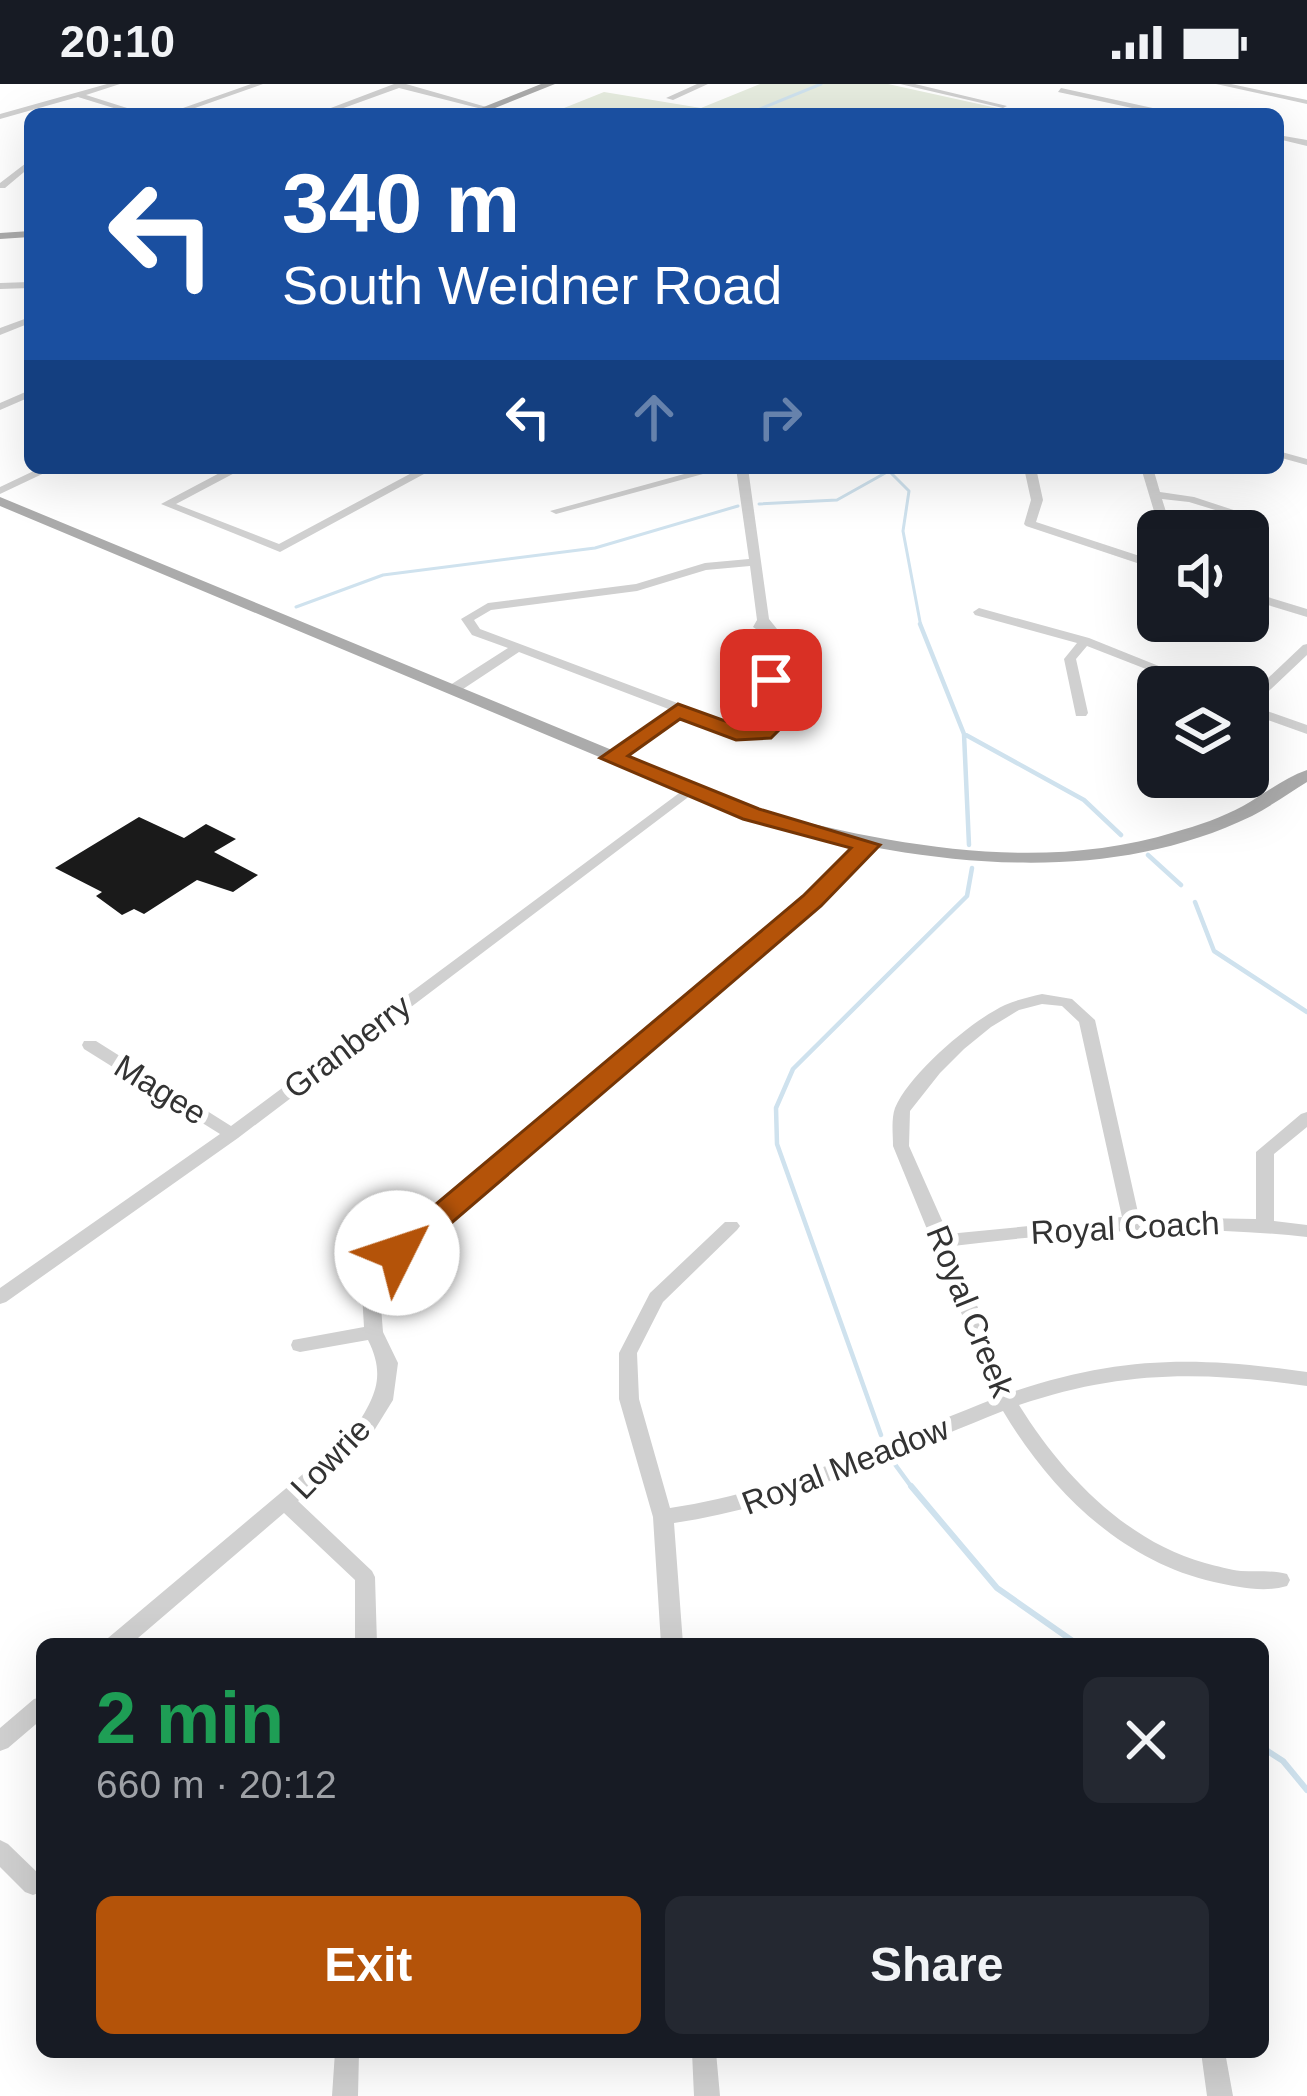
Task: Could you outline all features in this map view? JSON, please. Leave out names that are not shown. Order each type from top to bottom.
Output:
[{"type":"main road","points":[[486,108],[550,84]]},
{"type":"main road","points":[[0,501],[690,790],[751,814],[868,845],[988,857],[1090,852],[1208,826],[1273,798],[1307,775]]},
{"type":"street","points":[[36,108],[116,84]]},
{"type":"street","points":[[188,108],[259,84]]},
{"type":"street","points":[[670,98],[704,84]]},
{"type":"street","points":[[904,84],[1004,106]]},
{"type":"street","points":[[1220,84],[1307,102]]},
{"type":"street","points":[[336,108],[400,85],[486,108]]},
{"type":"street","points":[[1060,90],[1143,108]]},
{"type":"street","points":[[80,96],[121,108]]},
{"type":"street","points":[[0,491],[36,474]]},
{"type":"street","points":[[226,474],[167,504],[280,548],[417,474]]},
{"type":"street","points":[[556,511],[696,474]]},
{"type":"street","points":[[743,474],[755,562],[763,620],[757,629],[766,638],[777,721],[763,734],[736,733],[678,711],[476,632],[467,619],[488,608],[637,587],[705,567],[755,562]]},
{"type":"street","points":[[1031,474],[1036,500],[1030,524],[1137,558]]},
{"type":"street","points":[[1149,474],[1160,510]]},
{"type":"street","points":[[1156,495],[1226,510]]},
{"type":"street","points":[[1269,601],[1307,613]]},
{"type":"street","points":[[980,612],[1085,641],[1150,666]]},
{"type":"street","points":[[1081,713],[1070,659],[1085,641]]},
{"type":"street","points":[[452,690],[518,648]]},
{"type":"street","points":[[1269,686],[1307,649]]},
{"type":"street","points":[[611,758],[678,711]]},
{"type":"street","points":[[1269,715],[1307,730]]},
{"type":"street","name":"Granberry","points":[[0,1297],[232,1133],[690,790]]},
{"type":"street","name":"Lowrie","points":[[123,1638],[360,1437],[383,1400],[389,1363],[374,1332],[371,1294],[397,1253],[812,901],[868,845]]},
{"type":"street","name":"Royal Creek","points":[[1131,1220],[1082,1012],[1055,1002],[1003,1008],[908,1099],[898,1134],[1007,1402],[1060,1474],[1138,1540],[1224,1580],[1280,1580]]},
{"type":"street","name":"Magee","points":[[90,1045],[232,1133]]},
{"type":"street","points":[[1265,1226],[1265,1152],[1307,1118]]},
{"type":"street","name":"Royal Coach","points":[[943,1241],[1131,1220],[1307,1232]]},
{"type":"street","points":[[672,1638],[663,1517],[629,1400],[628,1353],[656,1298],[731,1226]]},
{"type":"street","points":[[300,1345],[374,1332]]},
{"type":"street","name":"Royal Meadow","points":[[663,1517],[759,1502],[1053,1386],[1136,1370],[1224,1367],[1307,1379]]},
{"type":"street","points":[[287,1503],[365,1576],[366,1638]]},
{"type":"street","points":[[0,1741],[36,1711]]},
{"type":"street","points":[[0,1851],[34,1884]]},
{"type":"street","points":[[345,2096],[347,2058]]},
{"type":"street","points":[[704,2058],[707,2096]]},
{"type":"street","points":[[1214,2058],[1220,2096]]},
{"type":"shaded area","points":[[760,84],[888,84],[997,108],[701,108]]},
{"type":"shaded area","points":[[604,92],[701,108],[564,108]]},
{"type":"building","points":[[139,817],[184,838],[206,824],[236,839],[214,852],[258,875],[233,892],[197,880],[144,914],[134,909],[122,915],[96,896],[102,892],[55,868]]},
{"type":"waterway","points":[[763,108],[821,84]]},
{"type":"waterway","points":[[759,504],[837,500],[883,474]]},
{"type":"waterway","points":[[892,474],[909,491],[903,531],[921,626]]},
{"type":"waterway","points":[[296,607],[383,575],[595,548],[738,506]]},
{"type":"waterway","points":[[921,626],[964,734],[969,845]]},
{"type":"waterway","points":[[966,735],[1084,800],[1121,835]]},
{"type":"waterway","points":[[1148,855],[1181,885]]},
{"type":"waterway","points":[[881,1435],[777,1144],[776,1108],[793,1069],[967,896],[972,868]]},
{"type":"waterway","points":[[1195,902],[1214,951],[1307,1012]]},
{"type":"waterway","points":[[894,1463],[913,1489]]},
{"type":"waterway","points":[[911,1486],[997,1588],[1068,1638]]},
{"type":"waterway","points":[[1269,1752],[1307,1790]]},
{"type":"route","points":[[397,1253],[812,901],[868,845],[751,814],[611,758],[678,711],[736,733],[763,734],[777,721],[771,680]]}]
